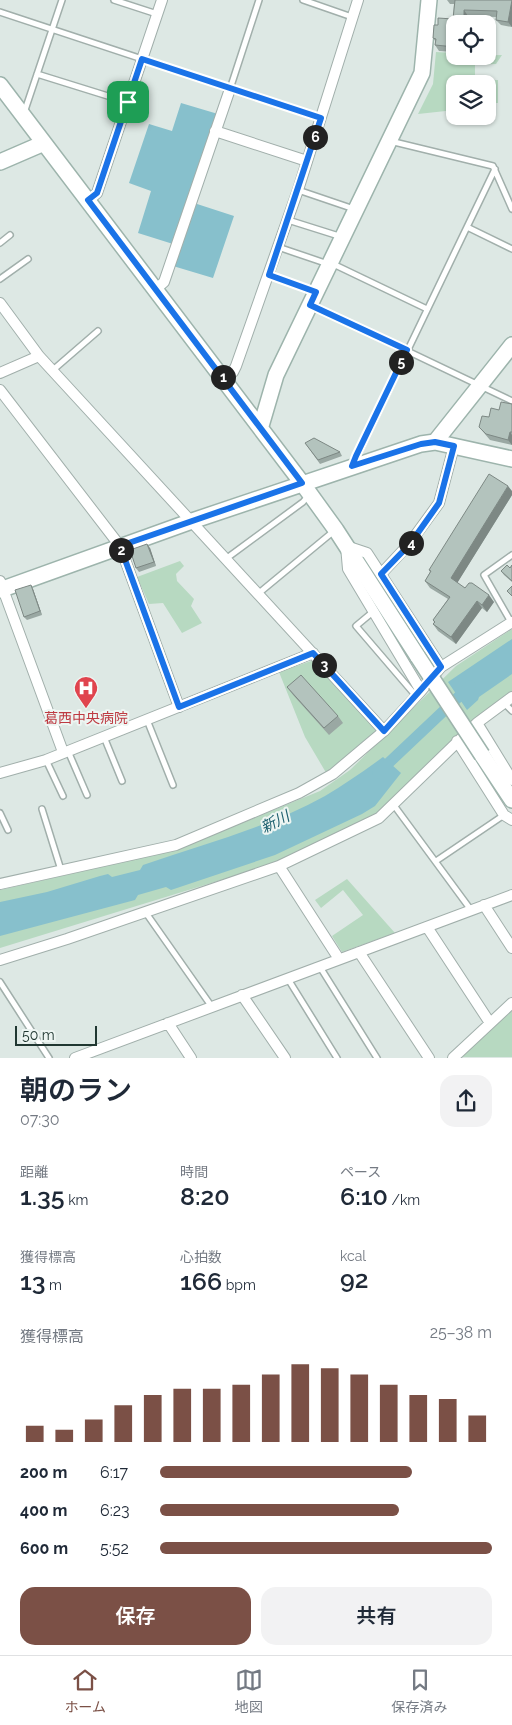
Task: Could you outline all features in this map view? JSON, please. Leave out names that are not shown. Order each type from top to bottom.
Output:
[{"type":"street","points":[[88,200],[97,193],[162,0]]},
{"type":"street","points":[[224,378],[236,366],[269,275],[358,0]]},
{"type":"street","points":[[261,426],[276,375],[422,73],[429,0]]},
{"type":"street","points":[[0,85],[261,426],[306,488],[336,530],[512,800]]},
{"type":"street","points":[[156,288],[164,282],[230,89]]},
{"type":"street","points":[[215,131],[307,161]]},
{"type":"street","points":[[0,162],[44,143]]},
{"type":"street","points":[[0,304],[39,356],[227,558],[384,731]]},
{"type":"street","points":[[435,442],[512,345]]},
{"type":"street","points":[[1,370],[39,356]]},
{"type":"street","points":[[0,390],[120,546],[179,707]]},
{"type":"street","points":[[65,751],[1,586],[192,521],[306,488],[352,466],[395,451],[435,442],[512,459]]},
{"type":"street","points":[[381,574],[410,544],[439,503],[454,446]]},
{"type":"street","points":[[346,546],[367,553],[441,667]]},
{"type":"street","points":[[346,546],[348,568],[374,610],[418,693]]},
{"type":"street","points":[[0,884],[176,846],[324,780],[384,731],[441,667],[512,622]]},
{"type":"street","points":[[0,774],[46,760],[313,653]]},
{"type":"street","points":[[0,960],[146,913],[279,866],[378,818],[476,723],[508,700]]},
{"type":"street","points":[[476,723],[512,780]]},
{"type":"street","points":[[457,741],[508,818]]},
{"type":"street","points":[[279,866],[340,959]]},
{"type":"street","points":[[75,1058],[88,1055],[242,995],[512,895]]},
{"type":"street","points":[[484,905],[512,948]]},
{"type":"street","points":[[427,927],[490,1023]]},
{"type":"street","points":[[359,952],[429,1058]]},
{"type":"street","points":[[242,995],[285,1058]]},
{"type":"street","points":[[452,1058],[512,1003]]},
{"type":"street","points":[[168,1023],[191,1058]]},
{"type":"lane","points":[[23,116],[62,0]]},
{"type":"lane","points":[[114,0],[157,14]]},
{"type":"lane","points":[[230,89],[259,0]]},
{"type":"lane","points":[[303,0],[353,17]]},
{"type":"lane","points":[[0,12],[321,118]]},
{"type":"lane","points":[[37,74],[128,102]]},
{"type":"lane","points":[[390,141],[494,166],[512,209]]},
{"type":"lane","points":[[352,466],[495,169]]},
{"type":"lane","points":[[298,190],[356,209]]},
{"type":"lane","points":[[288,220],[343,237]]},
{"type":"lane","points":[[467,228],[512,249]]},
{"type":"lane","points":[[0,243],[10,234]]},
{"type":"lane","points":[[278,247],[330,263],[427,309]]},
{"type":"lane","points":[[0,279],[28,259]]},
{"type":"lane","points":[[269,275],[407,350],[512,401]]},
{"type":"lane","points":[[53,370],[98,331]]},
{"type":"lane","points":[[227,558],[303,502],[306,488]]},
{"type":"lane","points":[[258,593],[336,530]]},
{"type":"lane","points":[[512,554],[484,575],[512,622]]},
{"type":"lane","points":[[374,610],[356,626],[418,693]]},
{"type":"lane","points":[[508,700],[512,711]]},
{"type":"lane","points":[[147,720],[174,785]]},
{"type":"lane","points":[[104,737],[122,781]]},
{"type":"lane","points":[[65,751],[87,795]]},
{"type":"lane","points":[[46,760],[63,796]]},
{"type":"lane","points":[[392,804],[471,910]]},
{"type":"lane","points":[[42,810],[62,870]]},
{"type":"lane","points":[[0,813],[8,830]]},
{"type":"lane","points":[[436,861],[508,818]]},
{"type":"lane","points":[[146,913],[212,1007]]},
{"type":"lane","points":[[320,967],[377,1058]]},
{"type":"lane","points":[[288,979],[337,1058]]},
{"type":"lane","points":[[0,982],[49,1058]]},
{"type":"green space","points":[[436,52],[446,53],[446,65],[475,65],[475,75],[446,75],[446,111],[418,114],[433,84]]},
{"type":"green space","points":[[496,55],[502,55],[496,64]]},
{"type":"green space","points":[[496,80],[498,80],[498,103],[496,103]]},
{"type":"green space","points":[[180,561],[184,566],[176,574],[177,581],[194,599],[191,606],[202,623],[182,633],[163,603],[149,604],[137,577]]},
{"type":"green space","points":[[512,629],[512,693],[376,817],[276,863],[0,948],[0,890],[178,849],[320,791],[350,770],[456,666]]},
{"type":"green space","points":[[314,660],[380,731],[328,776],[305,737],[279,672]]},
{"type":"green space","points":[[347,879],[395,933],[342,952],[332,936],[363,915],[343,890],[321,908],[315,900]]},
{"type":"green space","points":[[512,1011],[512,1057],[460,1057]]},
{"type":"water","points":[[181,103],[218,114],[173,244],[138,233],[151,191],[129,183],[149,124],[172,131]]},
{"type":"water","points":[[194,203],[234,216],[213,278],[173,266]]},
{"type":"water","points":[[512,639],[512,674],[479,697],[467,710],[448,682]]},
{"type":"water","points":[[383,757],[401,773],[375,806],[275,855],[171,890],[166,887],[138,895],[135,900],[0,936],[0,902],[47,892],[108,874],[112,877],[140,870],[143,865],[259,826],[325,796]]},
{"type":"building","points":[[455,0],[512,0],[508,22],[496,20],[497,11],[464,10],[464,15],[453,15]]},
{"type":"building","points":[[438,18],[446,19],[446,46],[435,45],[436,39],[433,38],[434,25],[438,25]]},
{"type":"building","points":[[501,402],[512,404],[512,432],[510,432],[508,440],[486,434],[479,427],[482,416],[489,417],[491,408],[499,410]]},
{"type":"building","points":[[314,438],[340,452],[318,460],[305,443]]},
{"type":"building","points":[[489,474],[508,486],[451,578],[465,588],[469,583],[472,583],[489,595],[482,605],[477,601],[451,637],[433,624],[435,622],[433,620],[450,597],[425,581],[431,571],[429,570]]},
{"type":"building","points":[[147,544],[154,562],[136,568],[130,550]]},
{"type":"building","points":[[507,565],[510,568],[512,565],[512,581],[501,571]]},
{"type":"building","points":[[31,585],[40,611],[24,617],[15,590]]},
{"type":"building","points":[[512,586],[512,596],[507,591]]},
{"type":"building","points":[[301,675],[338,716],[324,728],[287,687]]},
{"type":"waterway","name":"新川","points":[[378,773],[470,686]]},
{"type":"place","name":"葛西中央病院","points":[[86,709]]},
{"type":"route","points":[[142,59],[321,118],[269,275],[316,292],[310,305],[407,350],[352,466],[421,444],[435,442],[454,446],[439,503],[410,544],[381,574],[441,667],[384,731],[313,653],[179,707],[120,546],[302,483],[261,426],[88,200],[97,193],[128,102],[142,59]]}]
